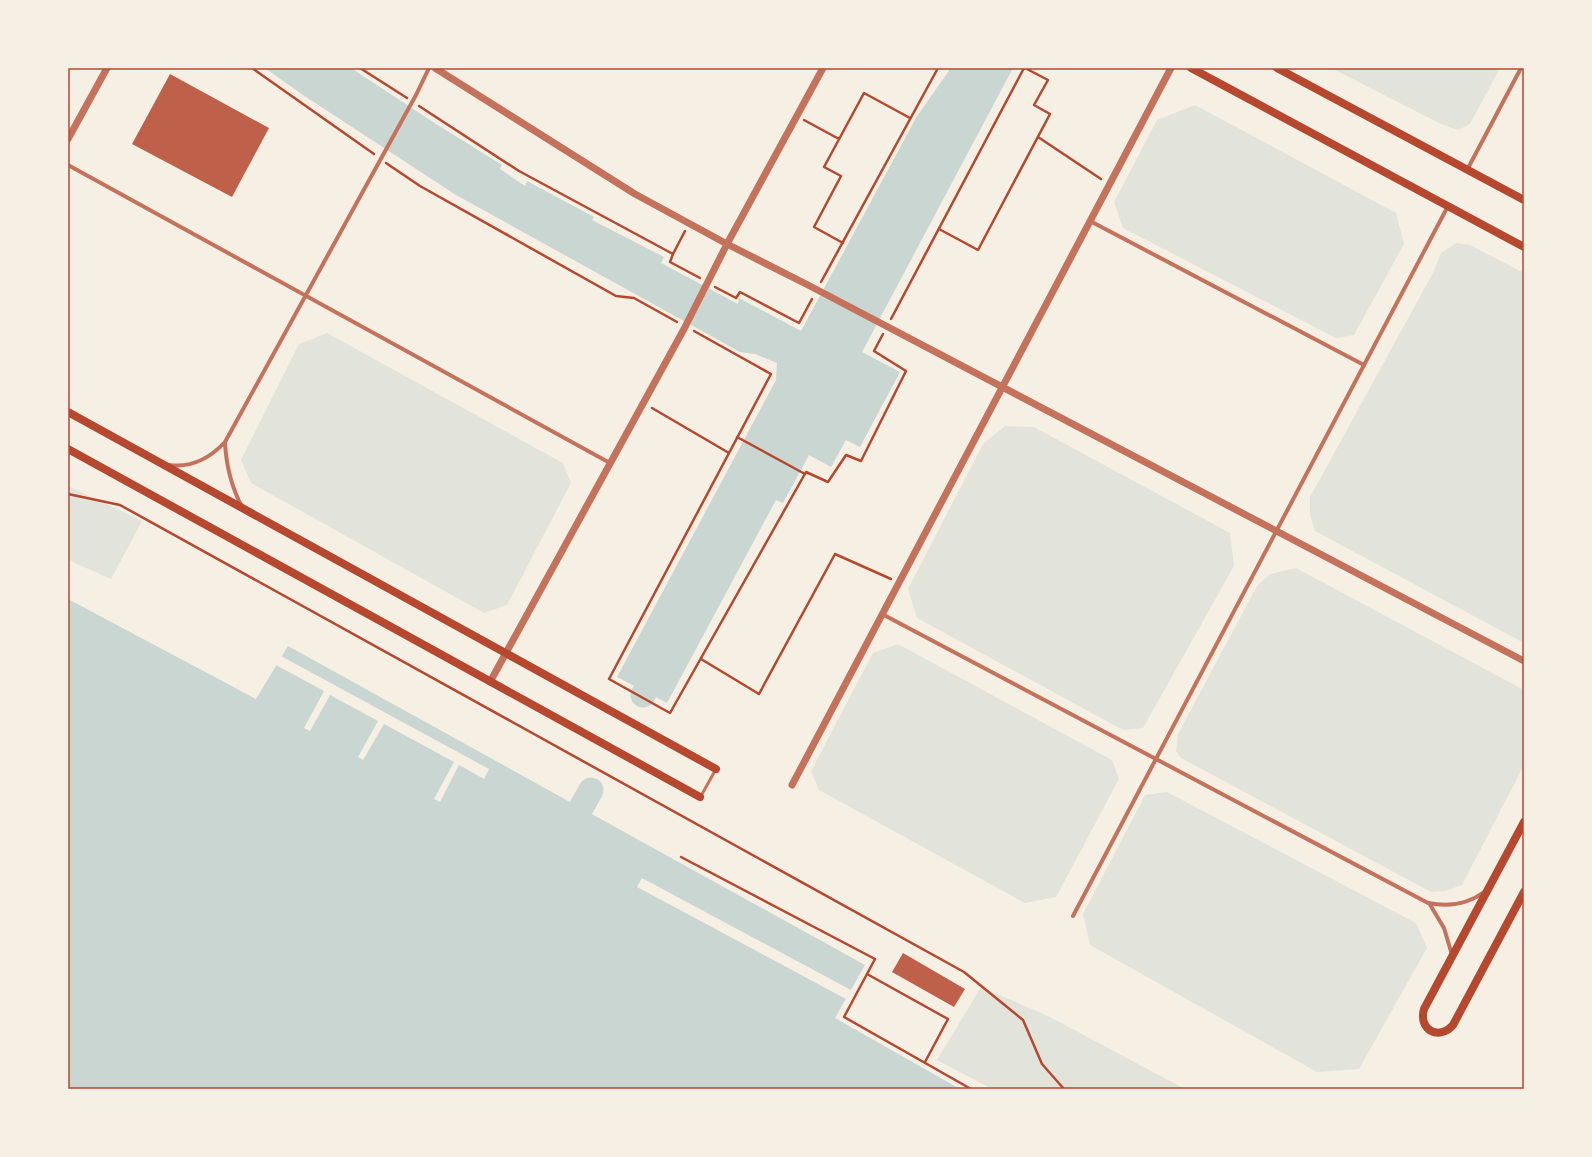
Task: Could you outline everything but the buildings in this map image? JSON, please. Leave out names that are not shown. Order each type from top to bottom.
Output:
[{"type":"main road","points":[[1191,68],[1524,247]]},
{"type":"main road","points":[[1277,68],[1524,200]]},
{"type":"main road","points":[[68,412],[716,769]]},
{"type":"main road","points":[[68,449],[700,797]]},
{"type":"main road","points":[[1524,822],[1424,1009],[1422,1015],[1426,1027],[1437,1033],[1449,1029],[1453,1024],[1524,892]]},
{"type":"street","points":[[68,139],[107,68]]},
{"type":"street","points":[[162,464],[181,465],[200,461],[209,456],[225,442],[416,95],[429,68]]},
{"type":"street","points":[[435,68],[635,194],[727,244],[899,332],[1524,661]]},
{"type":"street","points":[[490,682],[685,327],[727,244],[823,68]]},
{"type":"street","points":[[792,785],[1171,68]]},
{"type":"street","points":[[1467,170],[1521,68]]},
{"type":"street","points":[[68,165],[610,463]]},
{"type":"street","points":[[1073,916],[1448,206]]},
{"type":"street","points":[[1090,221],[1364,365]]},
{"type":"street","points":[[225,442],[229,476],[242,508]]},
{"type":"street","points":[[882,614],[1428,903],[1441,906],[1454,906],[1478,897],[1488,889]]},
{"type":"street","points":[[1428,903],[1444,928],[1448,937],[1452,956]]},
{"type":"lane","points":[[700,797],[716,769]]},
{"type":"path","points":[[252,68],[374,154]]},
{"type":"path","points":[[360,68],[519,171],[673,254]]},
{"type":"path","points":[[821,283],[938,68]]},
{"type":"path","points":[[889,324],[1025,68],[1048,80],[1034,105],[1050,114],[978,250],[939,230]]},
{"type":"path","points":[[842,243],[814,227],[841,176],[824,166],[864,92],[910,118]]},
{"type":"path","points":[[796,116],[839,139]]},
{"type":"path","points":[[1038,137],[1109,185]]},
{"type":"path","points":[[381,159],[420,186],[616,296],[634,298],[771,374],[609,679],[670,713],[805,474]]},
{"type":"path","points":[[689,223],[670,262],[703,280]]},
{"type":"path","points":[[709,284],[736,298],[740,292],[799,323],[814,296]]},
{"type":"path","points":[[737,437],[805,474],[806,472],[828,482],[846,454],[861,461],[906,371],[874,351],[885,331]]},
{"type":"path","points":[[643,403],[729,453]]},
{"type":"path","points":[[68,494],[120,505],[964,972],[1023,1020],[1042,1064],[1064,1089]]},
{"type":"path","points":[[701,659],[760,694],[835,554],[899,582]]},
{"type":"path","points":[[681,857],[875,959],[844,1017],[971,1089]]},
{"type":"path","points":[[867,974],[948,1019],[925,1062]]},
{"type":"shaded area","points":[[265,68],[351,68],[502,165],[500,169],[525,186],[527,181],[594,217],[592,220],[664,257],[661,263],[738,304],[739,298],[801,331],[917,116],[951,68],[1013,68],[862,352],[900,372],[860,447],[846,440],[831,467],[809,455],[783,503],[776,500],[667,703],[617,677],[776,380],[777,363],[755,354],[740,352],[456,195],[300,93]]},
{"type":"shaded area","points":[[1336,68],[1500,68],[1470,124],[1458,130],[1441,124],[1335,70]]},
{"type":"shaded area","points":[[1195,105],[1396,213],[1404,244],[1354,335],[1336,338],[1123,228],[1114,202],[1157,120]]},
{"type":"shaded area","points":[[1456,243],[1470,245],[1524,273],[1524,643],[1315,531],[1310,515],[1310,497],[1434,271],[1441,253]]},
{"type":"shaded area","points":[[327,333],[563,463],[571,483],[507,605],[484,613],[251,483],[241,460],[299,344]]},
{"type":"shaded area","points":[[1005,426],[1034,427],[1230,533],[1234,566],[1143,728],[1123,730],[917,618],[908,589],[983,444]]},
{"type":"shaded area","points":[[68,486],[142,521],[111,579],[68,560]]},
{"type":"shaded area","points":[[1296,568],[1524,690],[1524,765],[1462,885],[1445,891],[1431,892],[1181,758],[1176,751],[1178,734],[1257,586],[1270,574]]},
{"type":"shaded area","points":[[68,599],[256,699],[288,646],[865,965],[835,1018],[960,1089],[68,1089]]},
{"type":"shaded area","points":[[898,644],[1112,760],[1119,779],[1056,897],[1025,903],[819,790],[811,771],[873,653]]},
{"type":"shaded area","points":[[1167,792],[1416,923],[1427,948],[1359,1069],[1317,1072],[1090,945],[1083,914],[1145,795]]},
{"type":"shaded area","points":[[981,987],[1050,1017],[1185,1089],[992,1089],[937,1060]]},
{"type":"pier","points":[[281,656],[489,769],[484,779],[459,765],[440,802],[434,799],[454,762],[384,724],[363,760],[358,757],[378,721],[330,695],[310,731],[304,728],[324,691],[276,665]]},
{"type":"pier","points":[[642,878],[851,990],[846,999],[637,887]]},
{"type":"waterway","points":[[643,695],[661,662]]},
{"type":"waterway","points":[[564,838],[591,790]]}]
